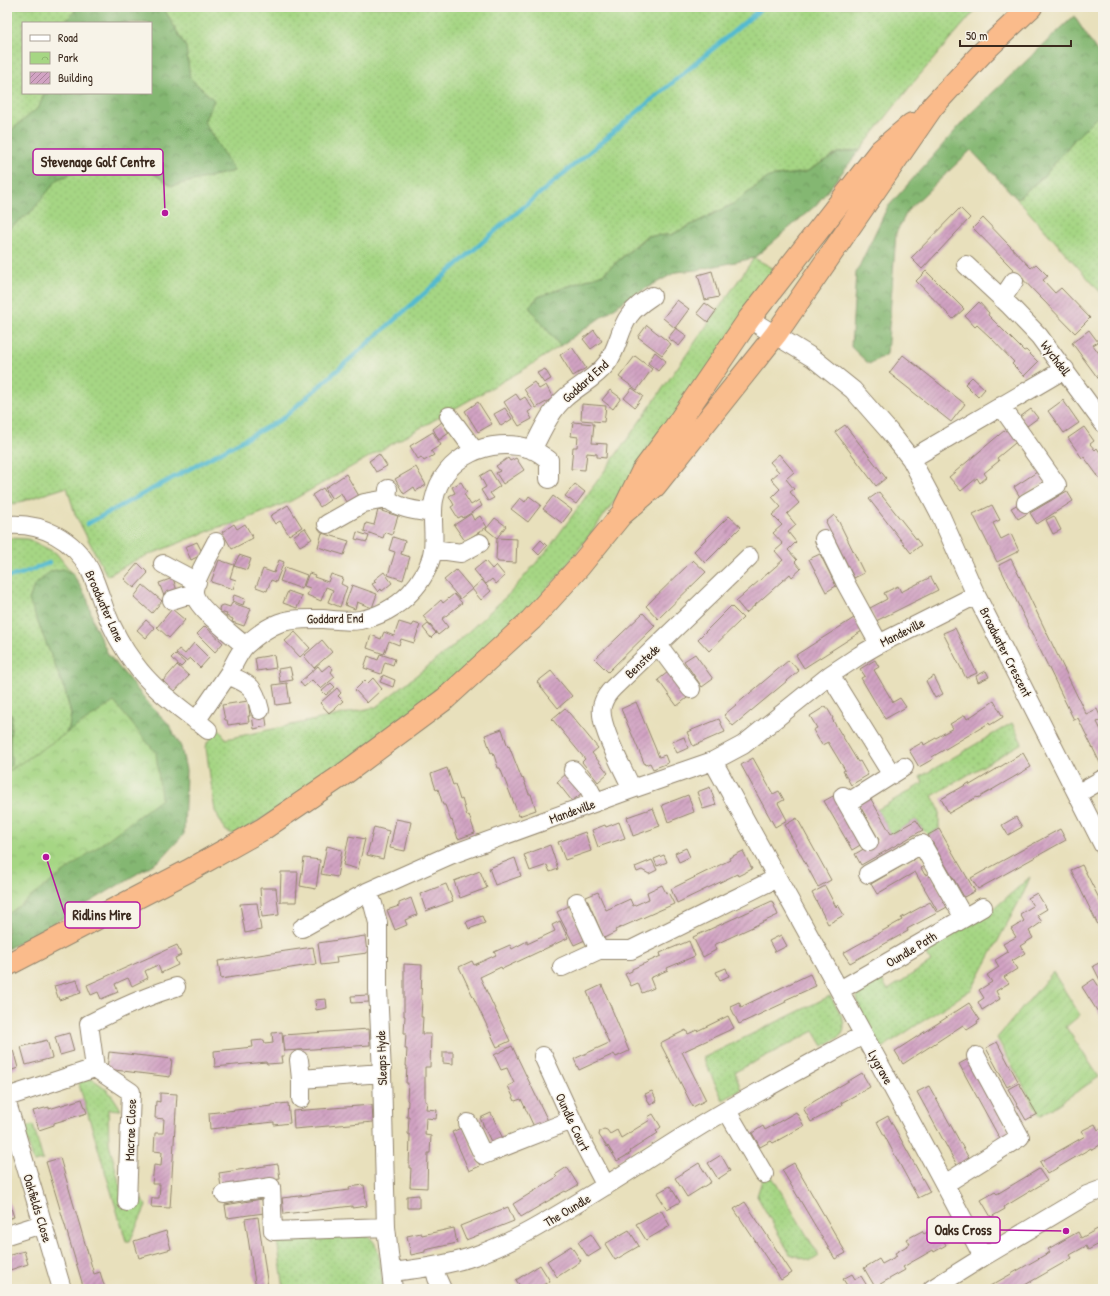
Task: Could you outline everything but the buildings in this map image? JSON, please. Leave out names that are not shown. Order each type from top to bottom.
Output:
[{"type":"highway","points":[[621,515],[642,472],[674,429],[749,318],[880,151],[933,106],[983,52],[1031,7]]},
{"type":"highway","points":[[7,965],[188,871],[210,857],[263,829],[344,774],[445,699],[531,620],[579,567],[621,515],[655,486],[776,334],[933,106]]},
{"type":"street","name":"Wychdell","points":[[966,265],[1040,336],[1103,423]]},
{"type":"street","points":[[1002,298],[1014,281]]},
{"type":"street","name":"Goddard End","points":[[532,450],[558,405],[593,377],[606,364],[613,355],[629,316],[642,303],[652,296]]},
{"type":"street","name":"Broadwater Crescent","points":[[749,318],[812,358],[853,390],[911,459],[939,512],[976,595],[1103,845]]},
{"type":"street","points":[[911,459],[1064,369]]},
{"type":"street","points":[[1001,406],[1056,484],[1026,503]]},
{"type":"street","points":[[449,416],[474,450]]},
{"type":"street","name":"Goddard End","points":[[202,725],[245,646],[278,623],[302,619],[359,620],[381,613],[401,601],[418,583],[429,564],[433,549],[434,500],[441,482],[455,463],[463,456],[484,447],[502,445],[512,445],[532,450],[549,460],[549,479]]},
{"type":"street","points":[[333,520],[364,503],[388,494],[405,509],[433,513]]},
{"type":"street","name":"Broadwater Lane","points":[[7,525],[37,527],[50,532],[63,539],[79,554],[90,570],[105,611],[118,637],[133,661],[154,687],[169,701],[202,725]]},
{"type":"street","points":[[824,540],[879,644]]},
{"type":"street","points":[[216,542],[197,582],[196,599],[206,611],[245,646]]},
{"type":"street","points":[[433,549],[461,553],[480,543]]},
{"type":"street","name":"Benstede","points":[[632,789],[603,725],[601,713],[602,704],[613,688],[749,557]]},
{"type":"street","points":[[163,564],[197,582]]},
{"type":"street","points":[[172,600],[197,582]]},
{"type":"street","name":"Mandeville","points":[[302,928],[367,892],[450,855],[713,761],[743,745],[830,675],[879,644],[976,595]]},
{"type":"street","points":[[658,645],[691,689]]},
{"type":"street","points":[[228,675],[248,684],[252,688],[260,710]]},
{"type":"street","points":[[830,675],[898,771],[874,786],[845,799],[869,842]]},
{"type":"street","name":"Lygrave","points":[[713,761],[840,990],[983,1257]]},
{"type":"street","points":[[573,770],[591,792],[596,802]]},
{"type":"street","points":[[1077,794],[1103,779]]},
{"type":"street","points":[[868,874],[922,844],[964,918]]},
{"type":"street","points":[[562,967],[598,950],[630,950],[777,878]]},
{"type":"street","name":"Sleaps Hyde","points":[[367,892],[373,904],[378,923],[378,989],[386,1227],[392,1280]]},
{"type":"street","points":[[577,902],[598,950]]},
{"type":"street","name":"Oundle Path","points":[[840,990],[860,980],[983,907]]},
{"type":"street","points":[[7,1097],[95,1068],[89,1024],[126,1005],[176,987]]},
{"type":"street","name":"The Oundle","points":[[392,1280],[434,1266],[475,1256],[519,1237],[606,1186],[749,1097],[863,1035]]},
{"type":"street","name":"Oundle Court","points":[[543,1056],[590,1158],[606,1186]]},
{"type":"street","points":[[945,1184],[1020,1136],[976,1056]]},
{"type":"street","points":[[299,1060],[301,1099]]},
{"type":"street","name":"Macrae Close","points":[[95,1068],[131,1092],[127,1202]]},
{"type":"street","points":[[301,1079],[382,1073]]},
{"type":"street","name":"Oakfields Close","points":[[7,1103],[62,1289]]},
{"type":"street","points":[[727,1111],[764,1174]]},
{"type":"street","points":[[468,1123],[483,1155],[572,1120]]},
{"type":"street","points":[[224,1194],[271,1187],[273,1231],[386,1227]]},
{"type":"street","points":[[932,1289],[1087,1195],[1103,1189]]},
{"type":"street","points":[[7,1235],[42,1224]]},
{"type":"street","points":[[434,1266],[442,1289]]},
{"type":"green space","points":[[7,7],[978,7],[912,84],[860,150],[838,153],[806,172],[769,177],[733,204],[671,235],[646,236],[603,274],[538,297],[529,307],[560,346],[528,367],[291,501],[234,524],[219,527],[136,560],[107,576],[75,514],[67,487],[7,506]]},
{"type":"green space","points":[[78,7],[163,7],[186,47],[190,78],[214,100],[204,122],[234,171],[172,186],[148,170],[91,167],[58,179],[31,212],[7,230],[7,134],[39,107],[44,94],[152,94],[152,22],[66,22]]},
{"type":"green space","points":[[1074,16],[1098,53],[1103,46],[1103,111],[1074,140],[1045,175],[1017,199],[971,150],[908,210],[896,233],[887,354],[869,364],[851,347],[856,273],[887,208],[970,114]]},
{"type":"green space","points":[[1103,111],[1103,295],[1017,199],[1045,175],[1074,140]]},
{"type":"green space","points":[[860,150],[816,205],[754,258],[697,270],[676,272],[627,299],[560,346],[529,307],[538,297],[603,274],[647,236],[671,235],[733,204],[769,177],[806,172],[838,153]]},
{"type":"green space","points":[[754,258],[778,271],[600,521],[561,573],[529,610],[468,667],[406,717],[298,796],[236,835],[226,831],[215,811],[206,748],[207,743],[219,729],[226,739],[376,707],[451,648],[510,593],[549,548]]},
{"type":"green space","points":[[7,538],[28,539],[56,553],[73,574],[63,569],[65,691],[71,714],[69,728],[56,749],[7,900],[7,770],[11,764],[10,738],[12,715],[7,713]]},
{"type":"green space","points":[[63,569],[73,574],[87,598],[94,624],[108,654],[150,705],[168,723],[181,747],[186,770],[184,834],[160,860],[65,917],[7,949],[7,900],[56,749],[69,728],[71,714],[65,691],[29,600],[34,586],[51,571]]},
{"type":"green space","points":[[114,702],[156,753],[161,799],[7,915],[7,772]]},
{"type":"green space","points":[[7,713],[12,715],[10,738],[11,764],[7,770]]},
{"type":"green space","points":[[1012,723],[1022,743],[932,796],[939,809],[939,829],[928,835],[916,820],[891,834],[877,810],[923,783],[920,777]]},
{"type":"green space","points":[[1030,877],[1024,892],[972,989],[880,1049],[860,1010],[857,997],[863,987],[880,977],[888,990],[931,962],[923,948],[988,914]]},
{"type":"green space","points":[[1053,972],[1080,1015],[1066,1027],[1099,1077],[1040,1116],[997,1038]]},
{"type":"green space","points":[[830,996],[839,1010],[843,1022],[843,1032],[840,1036],[823,1046],[814,1031],[735,1072],[741,1090],[723,1100],[703,1058]]},
{"type":"green space","points":[[88,1077],[108,1090],[121,1110],[108,1109],[109,1143],[125,1206],[142,1198],[146,1206],[130,1241],[126,1241],[78,1081]]},
{"type":"green space","points":[[33,1125],[43,1160],[34,1162],[23,1128]]},
{"type":"green space","points":[[764,1174],[771,1175],[819,1256],[811,1261],[790,1254],[757,1196]]},
{"type":"green space","points":[[368,1236],[373,1240],[378,1252],[383,1286],[376,1289],[284,1289],[277,1240]]},
{"type":"waterway","points":[[87,524],[282,419],[502,225],[763,7]]},
{"type":"waterway","points":[[7,577],[21,574],[49,563]]},
{"type":"place","name":"Stevenage Golf Centre","points":[[165,213]]},
{"type":"place","name":"Ridlins Mire","points":[[46,857]]},
{"type":"place","name":"Oaks Cross","points":[[1066,1231]]}]
